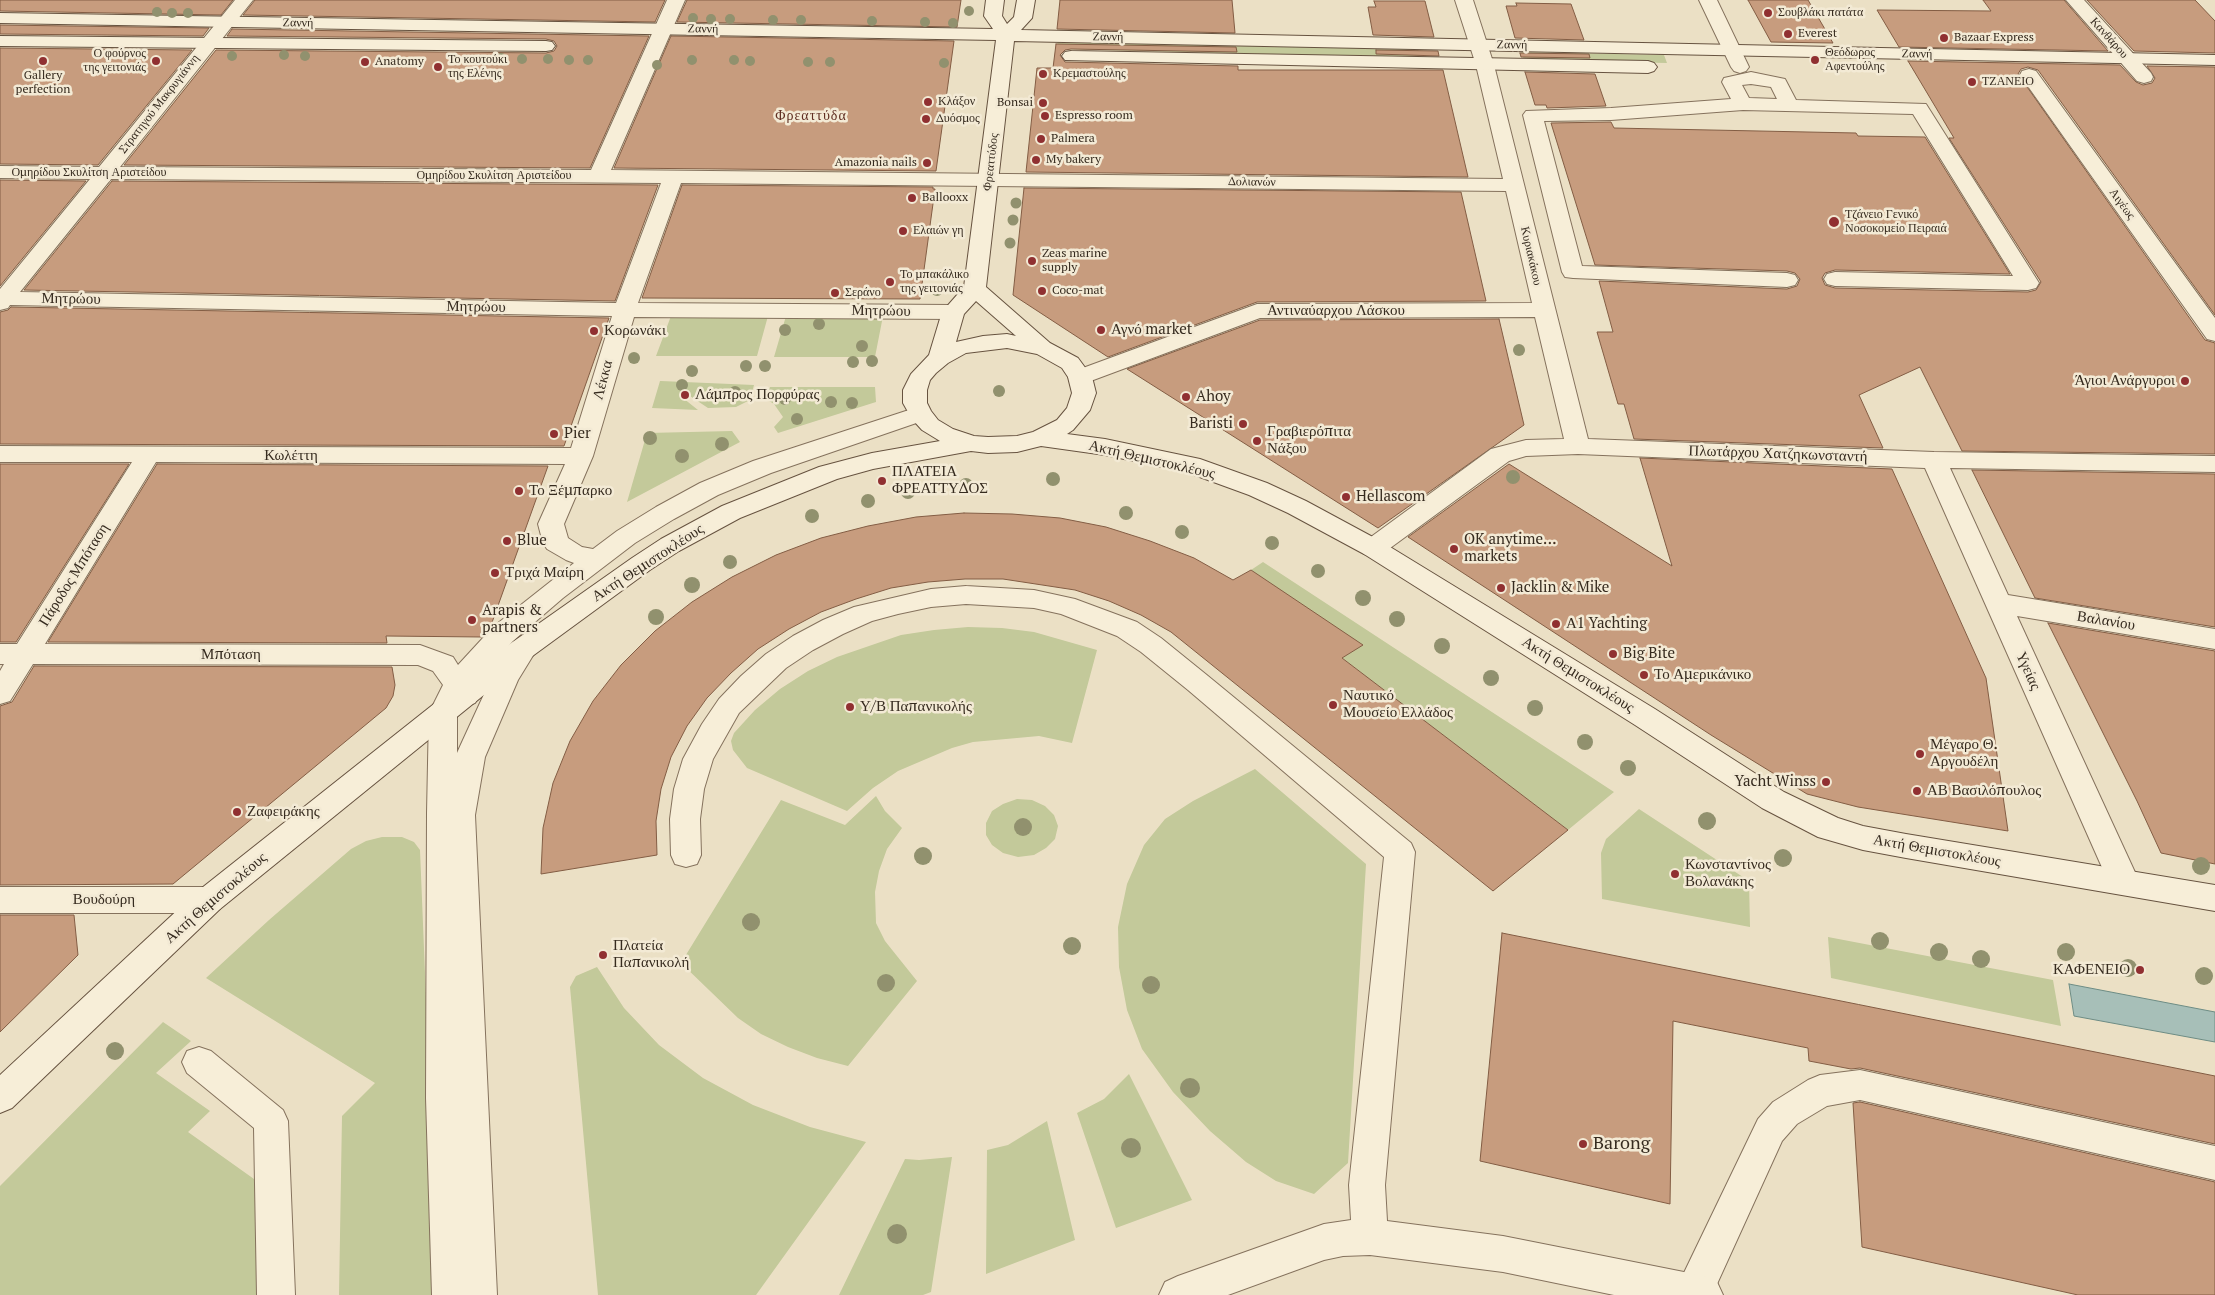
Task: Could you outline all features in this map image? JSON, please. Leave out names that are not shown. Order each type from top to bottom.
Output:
[{"type":"street","name":"Στρατηγού Μακρυγιάννη","points":[[2,299],[244,0]]},
{"type":"street","points":[[598,176],[676,0]]},
{"type":"street","points":[[995,0],[993,16],[1011,48]]},
{"type":"street","points":[[1011,48],[1023,18],[1026,0]]},
{"type":"street","name":"Κυριακάκου","points":[[1464,0],[1485,65],[1578,446]]},
{"type":"street","points":[[1708,0],[1732,50],[1746,72]]},
{"type":"street","name":"Κανθάρου","points":[[2075,0],[2126,68]]},
{"type":"street","name":"Ζαννή","points":[[0,18],[663,28],[1011,48],[1478,44],[1732,50],[2126,68],[2215,60]]},
{"type":"street","name":"Ζαννή","points":[[0,41],[566,46]]},
{"type":"street","name":"Ζαννή","points":[[636,46],[675,47]]},
{"type":"street","name":"Ζαννή","points":[[983,54],[1011,48]]},
{"type":"street","name":"Φρεαττύδος","points":[[975,289],[989,179],[1011,48]]},
{"type":"street","name":"Ζαννή","points":[[1052,55],[1485,65],[1668,67]]},
{"type":"street","points":[[1716,67],[1746,72],[1778,83],[1790,104]]},
{"type":"street","name":"Ζαννή","points":[[2126,68],[2152,77]]},
{"type":"street","points":[[1743,104],[1731,82],[1746,72],[1849,70]]},
{"type":"street","name":"Αιγέως","points":[[2029,75],[2215,334]]},
{"type":"street","points":[[1787,280],[1573,272],[1533,115],[1611,114],[1743,104],[1919,108],[2028,283],[1835,279]]},
{"type":"street","name":"Ομηρίδου Σκυλίτση Αριστείδου","points":[[0,172],[989,179]]},
{"type":"street","name":"Λέκκα","points":[[595,558],[575,554],[556,542],[551,524],[581,456],[625,310],[673,176]]},
{"type":"street","name":"Δολιανών","points":[[989,179],[1515,185]]},
{"type":"street","points":[[940,358],[953,312],[961,301],[975,289],[1044,348],[1070,363],[1080,377],[1084,393],[1078,410],[1065,425],[1042,438],[1017,444],[970,444],[944,434],[930,425],[920,414],[915,402],[915,390],[919,379],[928,368],[940,358],[959,348],[983,343],[1007,342],[1044,348]]},
{"type":"street","name":"Μητρώου","points":[[2,299],[625,310],[953,312]]},
{"type":"street","name":"Αντιναύαρχου Λάσκου","points":[[1080,377],[1257,311],[1544,310]]},
{"type":"street","name":"Ακτή Θεμιστοκλέους","points":[[0,1097],[209,900],[405,741],[455,692],[512,626],[595,558],[664,513],[709,489],[812,449],[920,414]]},
{"type":"street","name":"Ακτή Θεμιστοκλέους","points":[[1042,438],[1190,465],[1223,476],[1297,507],[1373,548],[1645,717],[1773,800],[1830,828],[1871,840],[2215,898]]},
{"type":"street","name":"Ακτή Θεμιστοκλέους","points":[[455,692],[523,649],[655,555],[731,512],[828,473],[872,461],[970,444]]},
{"type":"street","name":"Πλωτάρχου Χατζηκωνσταντή","points":[[1373,548],[1500,455],[1526,448],[1578,446],[1934,460],[2215,464]]},
{"type":"street","name":"Κωλέττη","points":[[0,454],[581,456]]},
{"type":"street","name":"Πάροδος Μπόταση","points":[[0,694],[12,655],[148,456]]},
{"type":"street","name":"Υγείας","points":[[1934,460],[2123,881]]},
{"type":"street","points":[[686,855],[685,819],[689,789],[698,759],[712,732],[729,706],[750,682],[789,652],[833,627],[864,614],[898,605],[931,598],[966,595],[1000,596],[1042,601],[1089,614],[1127,629],[1198,683],[1400,852],[1367,1185],[1370,1237]]},
{"type":"street","name":"Βαλανίου","points":[[1997,603],[2215,639]]},
{"type":"street","points":[[478,1295],[460,815],[470,757],[505,679],[523,649]]},
{"type":"street","name":"Μπόταση","points":[[12,655],[420,655],[443,664],[455,692]]},
{"type":"street","points":[[452,1295],[443,1098],[455,692]]},
{"type":"street","name":"Βουδούρη","points":[[0,900],[209,900]]},
{"type":"street","points":[[199,1062],[271,1120],[276,1295]]},
{"type":"street","points":[[1178,1295],[1324,1242],[1344,1238],[1370,1237],[1503,1254],[1699,1294],[1770,1130],[1785,1113],[1820,1091],[1860,1085],[2215,1163]]},
{"type":"green space","points":[[1057,41],[1418,49],[1421,58],[1058,49]]},
{"type":"green space","points":[[1521,52],[1664,55],[1667,63],[1524,60]]},
{"type":"green space","points":[[671,316],[768,316],[757,356],[656,356]]},
{"type":"green space","points":[[786,316],[883,316],[875,357],[774,357]]},
{"type":"green space","points":[[660,381],[754,385],[750,400],[736,407],[708,408],[690,396],[683,398],[698,410],[652,408]]},
{"type":"green space","points":[[770,387],[875,387],[876,402],[778,433],[774,427],[783,417],[774,404],[766,399]]},
{"type":"green space","points":[[732,431],[740,442],[627,502],[647,433]]},
{"type":"green space","points":[[1263,562],[1614,792],[1568,830],[1342,658],[1362,645],[1251,570]]},
{"type":"green space","points":[[968,627],[1002,628],[1034,632],[1097,650],[1072,743],[1039,736],[973,742],[952,748],[898,771],[873,788],[847,811],[747,768],[733,750],[731,741],[734,733],[755,710],[780,689],[808,671],[837,657],[901,635]]},
{"type":"green space","points":[[1255,769],[1366,864],[1348,1163],[1314,1194],[1276,1181],[1246,1162],[1210,1131],[1173,1092],[1142,1049],[1127,1010],[1119,967],[1118,927],[1127,884],[1144,845],[1165,819],[1193,801]]},
{"type":"green space","points":[[876,796],[885,811],[902,828],[887,849],[879,871],[875,892],[876,923],[885,941],[917,981],[848,1066],[817,1058],[761,1034],[738,1018],[681,963],[781,800],[845,825]]},
{"type":"green space","points":[[1017,799],[1032,800],[1045,806],[1054,815],[1058,826],[1055,839],[1046,848],[1034,855],[1018,857],[1003,853],[992,845],[986,835],[986,823],[992,811],[1003,804]]},
{"type":"green space","points":[[1639,809],[1749,881],[1750,927],[1602,899],[1601,853],[1606,839]]},
{"type":"green space","points":[[382,837],[402,837],[414,842],[420,850],[438,1295],[339,1295],[342,1116],[375,1083],[206,978],[351,849],[366,841]]},
{"type":"green space","points":[[1828,937],[2053,980],[2061,1026],[1831,978]]},
{"type":"green space","points":[[597,967],[624,1008],[659,1045],[703,1078],[753,1105],[810,1127],[866,1142],[756,1295],[598,1295],[570,987],[576,976]]},
{"type":"green space","points":[[163,1022],[191,1041],[156,1073],[210,1111],[188,1132],[254,1179],[263,1203],[262,1295],[0,1295],[0,1186]]},
{"type":"green space","points":[[1129,1074],[1192,1200],[1116,1228],[1077,1113],[1104,1099]]},
{"type":"green space","points":[[1047,1121],[1075,1240],[986,1274],[987,1150],[1008,1145]]},
{"type":"green space","points":[[952,1157],[931,1292],[923,1295],[839,1295],[905,1159],[919,1160]]},
{"type":"water","points":[[2069,984],[2215,1012],[2215,1042],[2074,1016]]},
{"type":"building","points":[[0,0],[233,0],[221,15],[0,11]]},
{"type":"building","points":[[255,0],[665,0],[655,22],[243,15]]},
{"type":"building","points":[[687,0],[961,0],[957,27],[677,22]]},
{"type":"building","points":[[1060,0],[1232,0],[1235,33],[1057,29]]},
{"type":"building","points":[[1748,0],[1808,0],[1833,43],[1771,42]]},
{"type":"building","points":[[1983,0],[2064,0],[2108,51],[1899,47],[1877,10],[1991,11]]},
{"type":"building","points":[[2087,0],[2195,0],[2215,21],[2215,53],[2134,51]]},
{"type":"building","points":[[1374,1],[1425,1],[1434,37],[1373,35],[1368,7],[1376,7]]},
{"type":"building","points":[[1516,3],[1571,4],[1584,40],[1515,38],[1506,6],[1517,6]]},
{"type":"building","points":[[0,25],[209,28],[203,36],[0,34]]},
{"type":"building","points":[[232,29],[649,36],[590,168],[124,165],[216,50],[546,53],[554,51],[557,46],[554,41],[546,39],[227,36]]},
{"type":"building","points":[[671,36],[954,41],[936,171],[614,168]]},
{"type":"building","points":[[1056,44],[1236,47],[1237,52],[1071,49],[1065,50],[1060,55],[1065,62],[1238,66],[1238,70],[1443,70],[1468,177],[1026,172],[1037,68],[1053,68]]},
{"type":"building","points":[[0,48],[192,50],[98,165],[0,164]]},
{"type":"building","points":[[1376,50],[1438,51],[1439,56],[1376,54]]},
{"type":"building","points":[[1520,53],[1589,54],[1590,58],[1521,57]]},
{"type":"building","name":"Τζάνειο Γενικό Νοσοκομείο Πειραιά","points":[[1908,61],[2120,65],[2136,82],[2143,85],[2152,83],[2155,78],[2147,66],[2215,67],[2215,315],[2038,70],[2028,67],[2021,69],[2018,74],[2205,340],[2215,343],[2215,454],[1962,451],[1920,367],[1859,395],[1883,448],[1634,439],[1624,404],[1618,404],[1597,332],[1613,332],[1599,281],[1787,289],[1797,286],[1800,279],[1795,273],[1787,271],[1595,265],[1551,123],[1611,122],[1614,128],[1856,133],[1858,136],[1925,137],[2010,274],[1835,270],[1825,273],[1822,278],[1825,285],[1835,288],[2028,292],[2036,290],[2041,282],[1949,138],[1954,138]]},
{"type":"building","points":[[1525,72],[1595,74],[1606,106],[1547,108],[1546,105],[1535,105]]},
{"type":"building","points":[[0,180],[86,181],[0,286]]},
{"type":"building","points":[[112,181],[658,185],[615,301],[24,290]]},
{"type":"building","points":[[682,185],[933,187],[935,189],[920,299],[642,298]]},
{"type":"building","points":[[1024,188],[1461,192],[1486,301],[1257,302],[1108,357],[1013,295]]},
{"type":"building","points":[[11,307],[609,318],[564,446],[0,444],[0,312]]},
{"type":"building","points":[[1499,319],[1524,425],[1378,528],[1127,369],[1260,320]]},
{"type":"building","points":[[1640,458],[1892,469],[1986,678],[2008,831],[1858,807],[1807,794],[1711,735],[1408,537],[1509,464],[1672,566]]},
{"type":"building","points":[[0,464],[129,464],[16,642],[0,642]]},
{"type":"building","points":[[157,464],[548,466],[490,628],[482,637],[386,636],[387,643],[48,642]]},
{"type":"building","points":[[1972,470],[2215,474],[2215,627],[2035,598]]},
{"type":"building","name":"Ναυτικό Μουσείο Ελλάδος","points":[[964,513],[1060,518],[1106,527],[1194,558],[1233,580],[1251,570],[1363,645],[1342,658],[1568,830],[1493,891],[1171,632],[1141,615],[1109,601],[1075,590],[1003,579],[965,579],[891,588],[856,599],[821,612],[789,629],[758,649],[707,698],[687,726],[671,757],[661,789],[656,821],[657,855],[541,874],[543,828],[553,783],[570,741],[593,701],[621,665],[655,631],[692,602],[732,577],[776,555],[821,538],[868,526],[916,517]]},
{"type":"building","points":[[2048,623],[2215,651],[2215,864],[2161,853]]},
{"type":"building","points":[[34,666],[392,667],[395,685],[393,696],[386,708],[173,884],[0,885],[0,706],[12,702]]},
{"type":"building","points":[[0,915],[74,915],[78,955],[0,1032]]},
{"type":"building","points":[[1502,933],[2215,1076],[2215,1144],[1860,1068],[1851,1069],[1809,1061],[1808,1048],[1673,1021],[1670,1204],[1480,1161]]},
{"type":"building","points":[[1860,1102],[2215,1182],[2215,1295],[2078,1295],[1862,1247],[1853,1103]]},
{"type":"place","name":"Σουβλάκι πατάτα","points":[[1768,13]]},
{"type":"place","name":"Everest","points":[[1788,34]]},
{"type":"place","name":"Bazaar Express","points":[[1944,38]]},
{"type":"place","name":"Θεόδωρος Αφεντούλης","points":[[1815,60]]},
{"type":"place","name":"Gallery perfection","points":[[43,61]]},
{"type":"place","name":"Ο φούρνος της γειτονιάς","points":[[156,61]]},
{"type":"place","name":"Anatomy","points":[[365,62]]},
{"type":"place","name":"Το κουτούκι της Ελένης","points":[[438,67]]},
{"type":"place","name":"Κρεμαστούλης","points":[[1043,74]]},
{"type":"place","name":"ΤΖΑΝΕΙΟ","points":[[1972,82]]},
{"type":"place","name":"Κλάξον","points":[[928,102]]},
{"type":"place","name":"Bonsai","points":[[1043,103]]},
{"type":"place","name":"Espresso room","points":[[1045,116]]},
{"type":"place","name":"Δυόσμος","points":[[926,119]]},
{"type":"place","name":"Palmera","points":[[1041,139]]},
{"type":"place","name":"My bakery","points":[[1036,160]]},
{"type":"place","name":"Amazonia nails","points":[[927,163]]},
{"type":"place","name":"Ballooxx","points":[[912,198]]},
{"type":"place","name":"Τζάνειο Γενικό Νοσοκομείο Πειραιά","points":[[1834,222]]},
{"type":"place","name":"Ελαιών γη","points":[[903,231]]},
{"type":"place","name":"Zeas marine supply","points":[[1032,261]]},
{"type":"place","name":"Το μπακάλικο της γειτονιάς","points":[[890,282]]},
{"type":"place","name":"Coco-mat","points":[[1042,291]]},
{"type":"place","name":"Σεράνο","points":[[835,293]]},
{"type":"place","name":"Αγνό market","points":[[1101,330]]},
{"type":"place","name":"Κορωνάκι","points":[[594,331]]},
{"type":"place","name":"Άγιοι Ανάργυροι","points":[[2185,381]]},
{"type":"place","name":"Λάμπρος Πορφύρας","points":[[685,395]]},
{"type":"place","name":"Ahoy","points":[[1186,397]]},
{"type":"place","name":"Baristi","points":[[1243,424]]},
{"type":"place","name":"Pier","points":[[554,434]]},
{"type":"place","name":"Γραβιερόπιτα Νάξου","points":[[1257,441]]},
{"type":"place","name":"ΠΛΑΤΕΙΑ ΦΡΕΑΤΤΥΔΟΣ","points":[[882,481]]},
{"type":"place","name":"Το Ξέμπαρκο","points":[[519,491]]},
{"type":"place","name":"Hellascom","points":[[1346,497]]},
{"type":"place","name":"Blue","points":[[507,541]]},
{"type":"place","name":"OK anytime... markets","points":[[1454,549]]},
{"type":"place","name":"Τριχά Μαίρη","points":[[495,573]]},
{"type":"place","name":"Jacklin & Mike","points":[[1501,588]]},
{"type":"place","name":"Arapis & partners","points":[[472,620]]},
{"type":"place","name":"Α1 Yachting","points":[[1556,624]]},
{"type":"place","name":"Big Bite","points":[[1613,654]]},
{"type":"place","name":"Το Αμερικάνικο","points":[[1644,675]]},
{"type":"place","name":"Ναυτικό Μουσείο Ελλάδος","points":[[1333,705]]},
{"type":"place","name":"Υ/Β Παπανικολής","points":[[850,707]]},
{"type":"place","name":"Μέγαρο Θ. Αργουδέλη","points":[[1920,754]]},
{"type":"place","name":"Yacht Winss","points":[[1826,782]]},
{"type":"place","name":"ΑΒ Βασιλόπουλος","points":[[1917,791]]},
{"type":"place","name":"Ζαφειράκης","points":[[237,812]]},
{"type":"place","name":"Κωνσταντίνος Βολανάκης","points":[[1675,874]]},
{"type":"place","name":"Πλατεία Παπανικολή","points":[[603,955]]},
{"type":"place","name":"ΚΑΦΕΝΕΙΟ","points":[[2140,970]]},
{"type":"place","name":"Barong","points":[[1583,1144]]},
{"type":"district","name":"Φρεαττύδα","points":[[811,116]]}]
